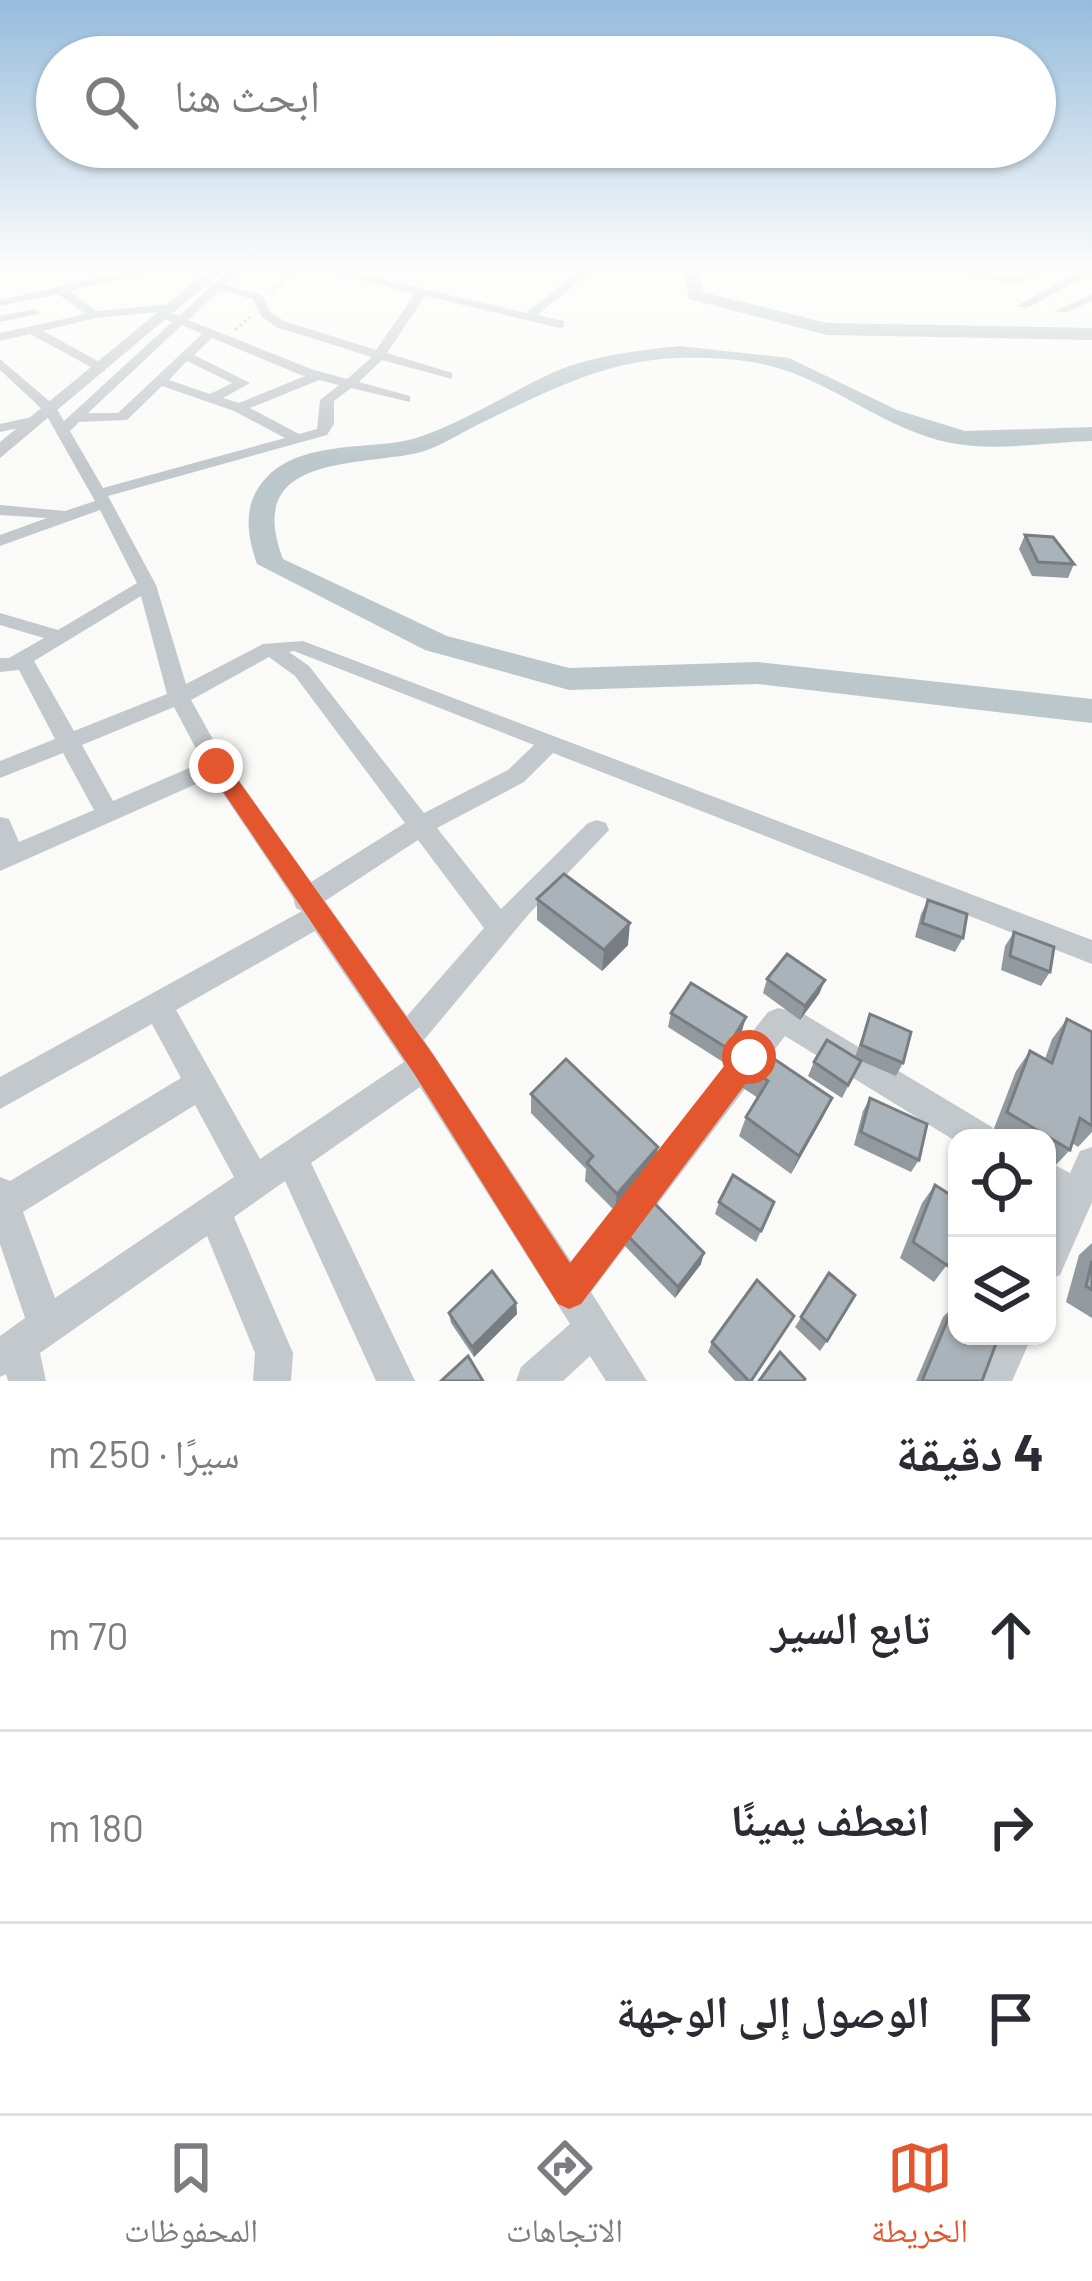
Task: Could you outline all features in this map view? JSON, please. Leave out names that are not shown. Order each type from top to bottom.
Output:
[{"type":"street","points":[[48,333],[94,372],[161,379],[238,408],[300,440]]},
{"type":"street","points":[[56,419],[94,372],[146,333]]},
{"type":"street","points":[[0,452],[118,377],[155,333]]},
{"type":"street","points":[[212,333],[316,376],[404,400]]},
{"type":"street","points":[[306,333],[447,376]]},
{"type":"street","points":[[0,541],[101,498],[324,429],[327,400],[378,357],[394,333]]},
{"type":"street","points":[[0,428],[56,419],[117,419],[186,356],[217,336]]},
{"type":"street","points":[[186,356],[243,383],[210,399]]},
{"type":"street","points":[[4,370],[56,419],[101,498],[147,585],[178,697],[216,766],[415,1052],[628,1381]]},
{"type":"street","points":[[238,408],[316,376]]},
{"type":"street","points":[[0,510],[69,515]]},
{"type":"street","points":[[108,814],[70,742],[9,666],[147,585]]},
{"type":"street","points":[[0,620],[58,636]]},
{"type":"street","points":[[0,770],[178,697],[270,648],[296,645],[1092,952]]},
{"type":"street","points":[[270,648],[302,670],[500,929]]},
{"type":"street","points":[[0,1094],[158,1006],[311,908],[420,826],[516,776],[550,742]]},
{"type":"street","points":[[0,826],[6,858],[216,766]]},
{"type":"street","points":[[200,1084],[1,1202],[23,1352],[290,1156],[415,1052],[500,929],[597,830]]},
{"type":"street","points":[[158,1006],[254,1181]]},
{"type":"street","points":[[569,1292],[778,1022],[792,1023],[966,1129]]},
{"type":"street","points":[[290,1156],[396,1381]]},
{"type":"street","points":[[1056,1242],[1092,1163]]},
{"type":"street","points":[[1056,1184],[1077,1197]]},
{"type":"street","points":[[214,1210],[274,1353],[272,1381]]},
{"type":"street","points":[[535,1381],[592,1328]]},
{"type":"street","points":[[992,1381],[1009,1345]]},
{"type":"path","points":[[217,336],[221,333]]},
{"type":"building","points":[[1025,535],[1053,537],[1074,564],[1038,562]]},
{"type":"building","points":[[564,874],[630,923],[604,950],[537,899]]},
{"type":"building","points":[[928,900],[967,914],[963,938],[922,923]]},
{"type":"building","points":[[1014,932],[1054,947],[1050,972],[1010,956]]},
{"type":"building","points":[[787,954],[825,980],[805,1006],[767,979]]},
{"type":"building","points":[[691,983],[746,1017],[727,1048],[671,1013]]},
{"type":"building","points":[[870,1014],[911,1032],[903,1063],[861,1045]]},
{"type":"building","points":[[1067,1019],[1092,1032],[1092,1126],[1080,1118],[1070,1150],[1056,1142],[1056,1129],[1035,1129],[1007,1112],[1030,1051],[1052,1063]]},
{"type":"building","points":[[827,1040],[861,1061],[848,1085],[814,1062]]},
{"type":"building","points":[[758,1048],[832,1098],[799,1156],[746,1117],[768,1081],[746,1066]]},
{"type":"building","points":[[566,1059],[658,1147],[617,1194],[587,1163],[593,1156],[531,1094]]},
{"type":"building","points":[[870,1098],[927,1124],[919,1160],[861,1132]]},
{"type":"building","points":[[733,1175],[774,1202],[761,1231],[719,1202]]},
{"type":"building","points":[[935,1185],[948,1193],[948,1266],[913,1242]]},
{"type":"building","points":[[654,1203],[704,1253],[678,1287],[627,1235]]},
{"type":"building","points":[[492,1271],[516,1303],[472,1347],[449,1313]]},
{"type":"building","points":[[829,1273],[855,1295],[827,1341],[801,1317]]},
{"type":"building","points":[[757,1280],[794,1316],[749,1381],[712,1342]]},
{"type":"building","points":[[948,1319],[948,1345],[996,1345],[982,1381],[922,1381]]},
{"type":"building","points":[[780,1352],[805,1379],[804,1381],[759,1381]]},
{"type":"building","points":[[468,1356],[483,1381],[441,1381]]},
{"type":"waterway","points":[[1063,333],[1092,334]]},
{"type":"waterway","points":[[1092,434],[964,438],[889,415],[782,362],[679,352],[609,361],[567,374],[412,447],[346,452],[292,470],[274,484],[258,529],[271,564],[436,643],[569,679],[757,673],[1092,711]]},
{"type":"route","points":[[216,766],[424,1066],[569,1292],[749,1057]]}]
